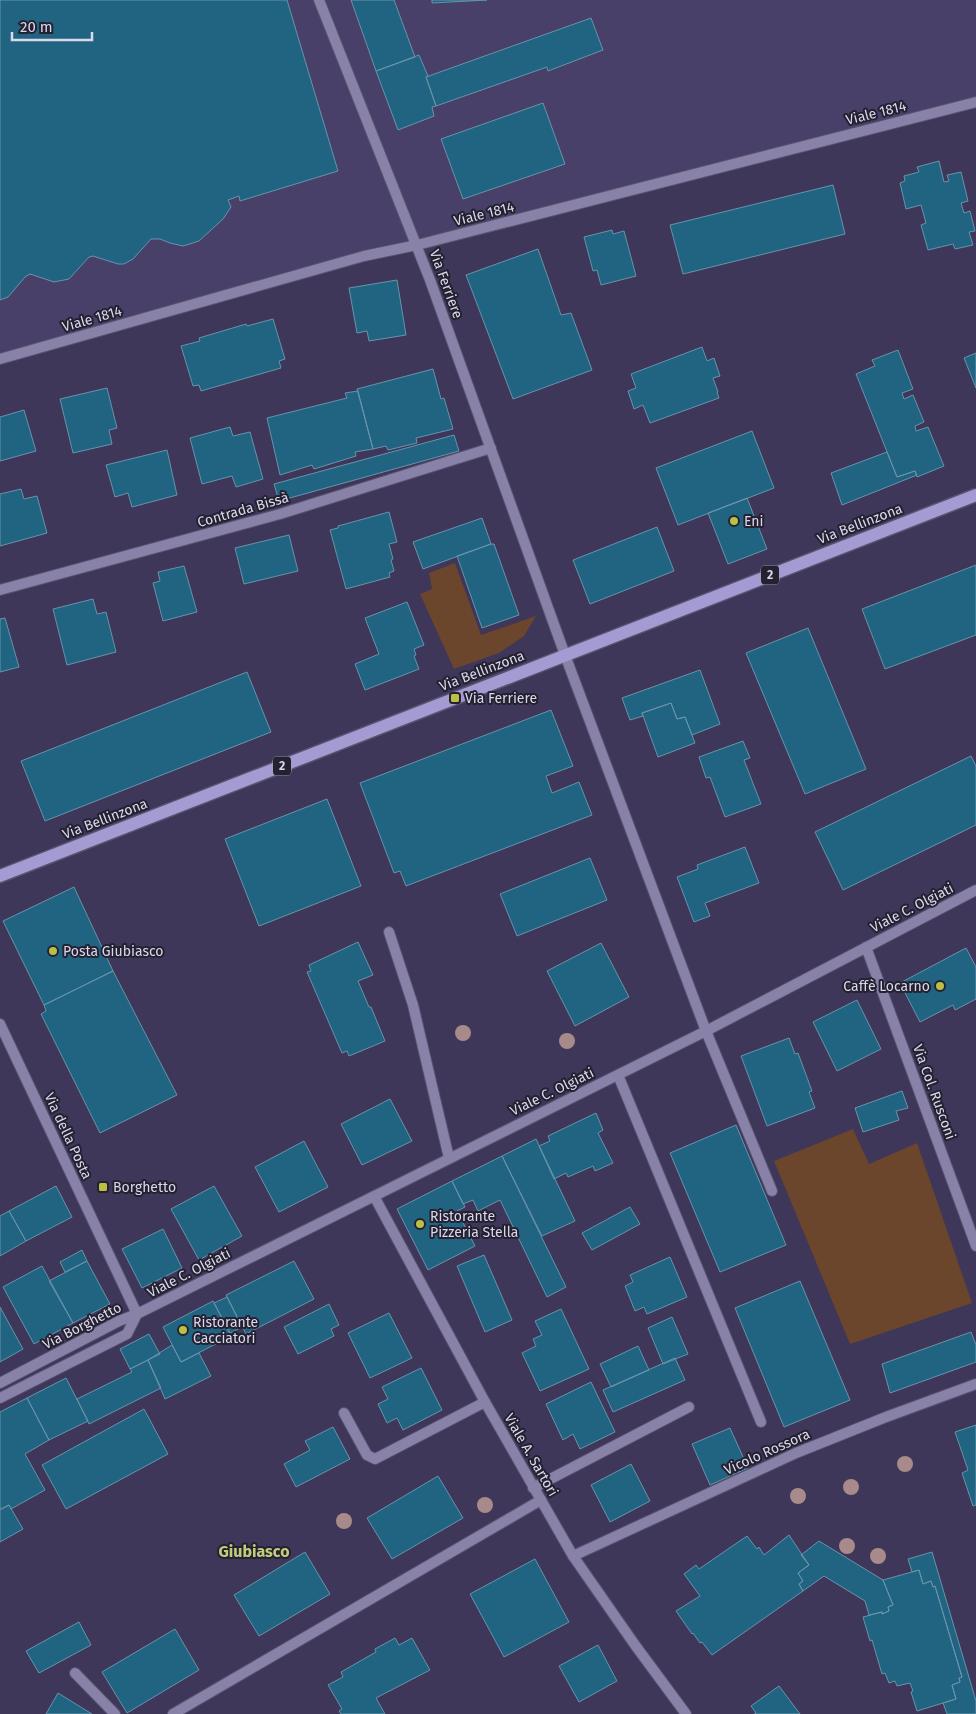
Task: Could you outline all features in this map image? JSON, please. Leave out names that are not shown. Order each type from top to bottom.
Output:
[{"type":"main road","name":"Via Bellinzona","points":[[0,876],[976,496]]},
{"type":"street","name":"Via Ferriere","points":[[319,0],[417,245],[565,655],[706,1031],[772,1191]]},
{"type":"street","name":"Viale 1814","points":[[0,359],[364,256],[417,245],[976,102]]},
{"type":"street","name":"Contrada Bissà","points":[[0,590],[280,514],[491,448]]},
{"type":"street","name":"Viale C. Olgiati","points":[[137,1314],[706,1031],[976,890]]},
{"type":"street","points":[[389,932],[413,1005],[449,1158]]},
{"type":"street","name":"Via Col. Rusconi","points":[[866,947],[976,1246]]},
{"type":"street","name":"Via della Posta","points":[[0,1024],[137,1314]]},
{"type":"street","points":[[618,1075],[761,1422]]},
{"type":"street","name":"Viale A. Sartori","points":[[374,1196],[485,1402],[573,1556],[635,1646],[686,1714]]},
{"type":"street","name":"Via Borghetto","points":[[0,1383],[119,1321],[137,1314]]},
{"type":"street","name":"Via Borghetto","points":[[0,1398],[127,1334],[137,1314]]},
{"type":"street","name":"Vicolo Rossora","points":[[573,1556],[796,1453],[976,1384]]},
{"type":"street","points":[[344,1413],[367,1454],[375,1459],[485,1402]]},
{"type":"street","points":[[534,1488],[689,1407]]},
{"type":"street","points":[[173,1714],[541,1500]]},
{"type":"street","points":[[75,1673],[115,1714]]},
{"type":"shaded area","points":[[0,0],[976,0],[976,102],[417,245],[0,359]]},
{"type":"shaded area","points":[[455,563],[481,635],[536,616],[524,636],[499,653],[454,669],[420,594],[432,589],[429,573]]},
{"type":"shaded area","points":[[853,1129],[869,1164],[917,1143],[972,1303],[850,1344],[774,1161]]},
{"type":"building","points":[[0,0],[287,0],[338,171],[240,201],[239,196],[228,200],[231,207],[223,219],[199,241],[183,246],[160,239],[151,239],[133,259],[124,264],[93,256],[89,257],[69,279],[54,282],[30,274],[25,277],[8,297],[0,300]]},
{"type":"building","points":[[351,0],[394,0],[415,57],[376,71]]},
{"type":"building","points":[[432,0],[487,0],[432,3]]},
{"type":"building","points":[[591,18],[603,50],[548,71],[547,67],[436,106],[426,77]]},
{"type":"building","points":[[419,55],[428,76],[426,77],[436,106],[432,107],[434,116],[398,130],[376,71]]},
{"type":"building","points":[[543,103],[565,164],[463,199],[441,139]]},
{"type":"building","points":[[939,161],[944,182],[949,181],[947,175],[961,172],[968,201],[961,203],[964,213],[970,211],[975,231],[969,232],[973,245],[955,249],[953,244],[928,250],[921,225],[926,223],[921,205],[906,209],[900,183],[905,181],[904,176],[919,172],[917,167]]},
{"type":"building","points":[[833,185],[845,234],[683,274],[670,225]]},
{"type":"building","points":[[612,230],[613,234],[624,231],[636,276],[601,285],[597,270],[593,271],[584,237]]},
{"type":"building","points":[[538,249],[561,315],[571,313],[592,370],[513,399],[466,275]]},
{"type":"building","points":[[397,280],[406,335],[369,341],[367,331],[357,333],[349,288]]},
{"type":"building","points":[[273,319],[285,359],[279,361],[281,368],[201,391],[199,385],[193,386],[181,346],[200,341],[199,338],[246,324],[247,326]]},
{"type":"building","points":[[702,347],[707,361],[714,358],[720,376],[713,378],[719,398],[650,423],[643,405],[634,409],[628,391],[636,388],[631,374]]},
{"type":"building","points":[[898,350],[913,389],[902,393],[904,399],[913,395],[924,422],[915,426],[916,431],[928,427],[944,466],[917,477],[915,471],[897,477],[856,374],[875,366],[872,360]]},
{"type":"building","points":[[976,353],[976,388],[964,358]]},
{"type":"building","points":[[433,369],[441,399],[444,398],[453,429],[416,438],[417,443],[388,450],[386,446],[373,449],[357,389]]},
{"type":"building","points":[[107,388],[117,428],[109,430],[112,444],[73,453],[60,399]]},
{"type":"building","points":[[358,391],[373,449],[355,452],[356,456],[314,469],[312,465],[280,475],[267,418],[347,398],[345,393]]},
{"type":"building","points":[[24,410],[36,451],[0,461],[0,417]]},
{"type":"building","points":[[230,427],[233,436],[250,432],[263,479],[236,487],[232,476],[202,484],[190,438]]},
{"type":"building","points":[[752,431],[774,488],[678,525],[656,468]]},
{"type":"building","points":[[454,435],[459,451],[279,501],[274,484]]},
{"type":"building","points":[[167,450],[177,495],[132,507],[128,493],[115,497],[106,465]]},
{"type":"building","points":[[887,452],[897,477],[915,471],[917,475],[842,505],[831,473]]},
{"type":"building","points":[[21,489],[24,499],[37,496],[47,533],[0,546],[0,494]]},
{"type":"building","points":[[747,498],[767,549],[728,564],[708,513]]},
{"type":"building","points":[[389,512],[397,542],[389,544],[394,571],[389,573],[390,577],[346,589],[330,530]]},
{"type":"building","points":[[482,518],[491,544],[423,569],[413,542]]},
{"type":"building","points":[[657,527],[674,571],[590,604],[573,560]]},
{"type":"building","points":[[289,535],[298,571],[244,584],[235,548]]},
{"type":"building","points":[[494,544],[519,615],[482,628],[457,556]]},
{"type":"building","points":[[976,565],[976,635],[885,669],[862,609]]},
{"type":"building","points":[[184,566],[197,612],[163,621],[153,583],[160,581],[158,572]]},
{"type":"building","points":[[93,599],[97,614],[106,612],[116,652],[67,665],[53,609]]},
{"type":"building","points":[[407,602],[424,645],[414,649],[416,655],[414,656],[419,669],[365,690],[355,664],[379,654],[365,618]]},
{"type":"building","points":[[5,618],[19,667],[0,672],[0,619]]},
{"type":"building","points":[[808,628],[866,769],[805,794],[746,653]]},
{"type":"building","points":[[700,670],[720,724],[692,735],[685,717],[677,719],[671,703],[642,713],[643,716],[630,720],[622,698]]},
{"type":"building","points":[[247,672],[271,732],[45,821],[21,761]]},
{"type":"building","points":[[671,703],[677,719],[685,717],[695,743],[658,757],[642,713]]},
{"type":"building","points":[[551,710],[573,766],[546,776],[552,793],[579,782],[592,815],[406,886],[400,871],[394,873],[360,783]]},
{"type":"building","points":[[743,741],[750,758],[744,760],[761,804],[725,817],[710,777],[706,778],[699,757]]},
{"type":"building","points":[[971,756],[976,766],[976,825],[843,890],[815,832]]},
{"type":"building","points":[[327,799],[361,886],[259,926],[225,839]]},
{"type":"building","points":[[745,847],[759,883],[705,903],[710,916],[694,922],[677,877],[698,869],[697,865]]},
{"type":"building","points":[[590,858],[607,900],[517,936],[500,894]]},
{"type":"building","points":[[74,887],[113,971],[44,1005],[3,921]]},
{"type":"building","points":[[358,942],[373,975],[358,981],[385,1041],[349,1056],[347,1051],[342,1053],[307,972],[311,971],[309,965]]},
{"type":"building","points":[[601,943],[629,997],[575,1026],[547,971]]},
{"type":"building","points":[[966,948],[976,967],[976,999],[955,1010],[953,1005],[920,1022],[900,983]]},
{"type":"building","points":[[113,971],[177,1095],[100,1133],[41,1014],[46,1011],[44,1005]]},
{"type":"building","points":[[857,1000],[881,1049],[837,1071],[813,1022]]},
{"type":"building","points":[[789,1038],[795,1054],[798,1053],[812,1091],[809,1092],[815,1108],[767,1126],[741,1056]]},
{"type":"building","points":[[902,1091],[908,1108],[896,1111],[899,1120],[863,1132],[855,1108]]},
{"type":"building","points":[[390,1099],[412,1141],[362,1165],[341,1124]]},
{"type":"building","points":[[596,1113],[603,1130],[598,1133],[613,1163],[595,1171],[593,1166],[568,1177],[566,1173],[554,1179],[539,1146],[550,1141],[548,1136]]},
{"type":"building","points":[[736,1125],[786,1245],[720,1272],[670,1153]]},
{"type":"building","points":[[536,1139],[575,1221],[542,1236],[502,1156]]},
{"type":"building","points":[[304,1141],[328,1187],[279,1212],[255,1167]]},
{"type":"building","points":[[502,1156],[566,1287],[547,1297],[500,1200],[478,1211],[473,1200],[463,1204],[452,1181]]},
{"type":"building","points":[[452,1181],[465,1207],[457,1211],[475,1246],[428,1270],[397,1209]]},
{"type":"building","points":[[56,1186],[72,1217],[26,1241],[9,1211]]},
{"type":"building","points":[[214,1186],[242,1236],[199,1260],[171,1209]]},
{"type":"building","points":[[630,1207],[640,1224],[592,1250],[582,1233]]},
{"type":"building","points":[[9,1211],[26,1241],[0,1256],[0,1216]]},
{"type":"building","points":[[163,1229],[182,1268],[142,1288],[122,1249]]},
{"type":"building","points":[[82,1250],[87,1261],[65,1272],[60,1262]]},
{"type":"building","points":[[484,1255],[512,1320],[485,1332],[457,1266]]},
{"type":"building","points":[[670,1257],[687,1297],[647,1314],[644,1307],[635,1311],[625,1286],[633,1282],[630,1275]]},
{"type":"building","points":[[87,1261],[110,1304],[73,1323],[49,1281]]},
{"type":"building","points":[[294,1261],[314,1299],[246,1334],[226,1295]]},
{"type":"building","points":[[42,1266],[73,1323],[34,1344],[3,1287]]},
{"type":"building","points":[[800,1281],[850,1400],[784,1427],[735,1308]]},
{"type":"building","points":[[227,1297],[242,1327],[230,1333],[214,1303]]},
{"type":"building","points":[[213,1301],[231,1336],[181,1362],[163,1327]]},
{"type":"building","points":[[329,1304],[339,1325],[331,1329],[334,1336],[298,1354],[284,1327]]},
{"type":"building","points":[[0,1307],[23,1349],[0,1362]]},
{"type":"building","points":[[561,1309],[589,1369],[540,1391],[522,1353],[536,1346],[533,1339],[542,1335],[535,1321]]},
{"type":"building","points":[[389,1313],[412,1358],[370,1378],[348,1333]]},
{"type":"building","points":[[672,1317],[688,1354],[663,1364],[648,1328]]},
{"type":"building","points":[[971,1332],[976,1345],[976,1362],[890,1393],[882,1364]]},
{"type":"building","points":[[149,1334],[160,1354],[130,1369],[120,1349]]},
{"type":"building","points":[[172,1345],[181,1362],[199,1353],[211,1376],[165,1399],[148,1360]]},
{"type":"building","points":[[638,1346],[649,1370],[611,1387],[600,1364]]},
{"type":"building","points":[[675,1358],[685,1380],[613,1412],[603,1390]]},
{"type":"building","points":[[148,1360],[161,1388],[89,1424],[77,1399],[132,1372],[130,1369]]},
{"type":"building","points":[[421,1368],[442,1410],[403,1430],[397,1418],[387,1423],[378,1404],[388,1399],[382,1387]]},
{"type":"building","points":[[66,1378],[88,1421],[49,1440],[27,1398]]},
{"type":"building","points":[[591,1382],[615,1432],[580,1449],[573,1434],[563,1440],[546,1404]]},
{"type":"building","points":[[27,1398],[49,1440],[25,1454],[45,1490],[11,1509],[9,1505],[1,1509],[0,1412]]},
{"type":"building","points":[[144,1409],[168,1454],[66,1509],[42,1465]]},
{"type":"building","points":[[976,1425],[976,1505],[973,1506],[962,1473],[968,1470],[955,1432]]},
{"type":"building","points":[[333,1427],[350,1459],[296,1487],[284,1464],[310,1450],[305,1441]]},
{"type":"building","points":[[730,1428],[748,1468],[710,1485],[692,1444]]},
{"type":"building","points":[[631,1464],[650,1501],[610,1522],[591,1485]]},
{"type":"building","points":[[438,1476],[463,1518],[392,1559],[367,1518]]},
{"type":"building","points":[[9,1505],[23,1529],[0,1542],[0,1510]]},
{"type":"building","points":[[789,1535],[809,1565],[798,1573],[803,1581],[799,1584],[803,1591],[712,1655],[702,1642],[700,1643],[692,1634],[676,1611],[700,1596],[684,1574],[696,1565],[699,1569],[747,1536],[757,1549],[759,1547],[764,1555]]},
{"type":"building","points":[[819,1541],[883,1580],[893,1605],[888,1607],[889,1611],[882,1614],[882,1612],[869,1615],[865,1601],[824,1576],[803,1591],[799,1584],[803,1581],[798,1573],[809,1565],[801,1555]]},
{"type":"building","points":[[305,1552],[330,1594],[259,1636],[234,1595]]},
{"type":"building","points":[[932,1552],[976,1701],[976,1714],[947,1714],[943,1703],[956,1699],[952,1685],[960,1682],[959,1678],[962,1677],[935,1586],[933,1587],[931,1581],[923,1584],[919,1570],[912,1572],[908,1559]]},
{"type":"building","points":[[535,1559],[569,1622],[504,1657],[470,1594]]},
{"type":"building","points":[[919,1570],[923,1584],[931,1581],[933,1587],[935,1586],[962,1677],[959,1678],[960,1682],[952,1685],[956,1699],[917,1711],[910,1683],[897,1686],[895,1681],[889,1683],[885,1673],[882,1674],[863,1617],[882,1612],[882,1614],[889,1611],[888,1607],[893,1605],[883,1580]]},
{"type":"building","points":[[79,1622],[91,1645],[39,1673],[26,1651]]},
{"type":"building","points":[[175,1629],[199,1670],[127,1713],[102,1672]]},
{"type":"building","points":[[395,1638],[399,1645],[412,1638],[430,1670],[376,1698],[385,1714],[341,1714],[339,1711],[342,1709],[328,1685],[343,1677],[341,1672],[376,1652],[375,1649]]},
{"type":"building","points":[[598,1645],[617,1681],[579,1702],[559,1666]]},
{"type":"building","points":[[779,1686],[800,1714],[754,1714],[756,1713],[751,1706]]},
{"type":"building","points":[[58,1693],[92,1714],[46,1714]]},
{"type":"place","name":"Eni","points":[[734,521]]},
{"type":"place","name":"Via Ferriere","points":[[455,698]]},
{"type":"place","name":"Posta Giubiasco","points":[[53,951]]},
{"type":"place","name":"Caffè Locarno","points":[[940,986]]},
{"type":"place","name":"Borghetto","points":[[103,1187]]},
{"type":"place","name":"Ristorante Pizzeria Stella","points":[[420,1224]]},
{"type":"place","name":"Ristorante Cacciatori","points":[[183,1330]]},
{"type":"district","name":"Giubiasco","points":[[254,1551]]}]
